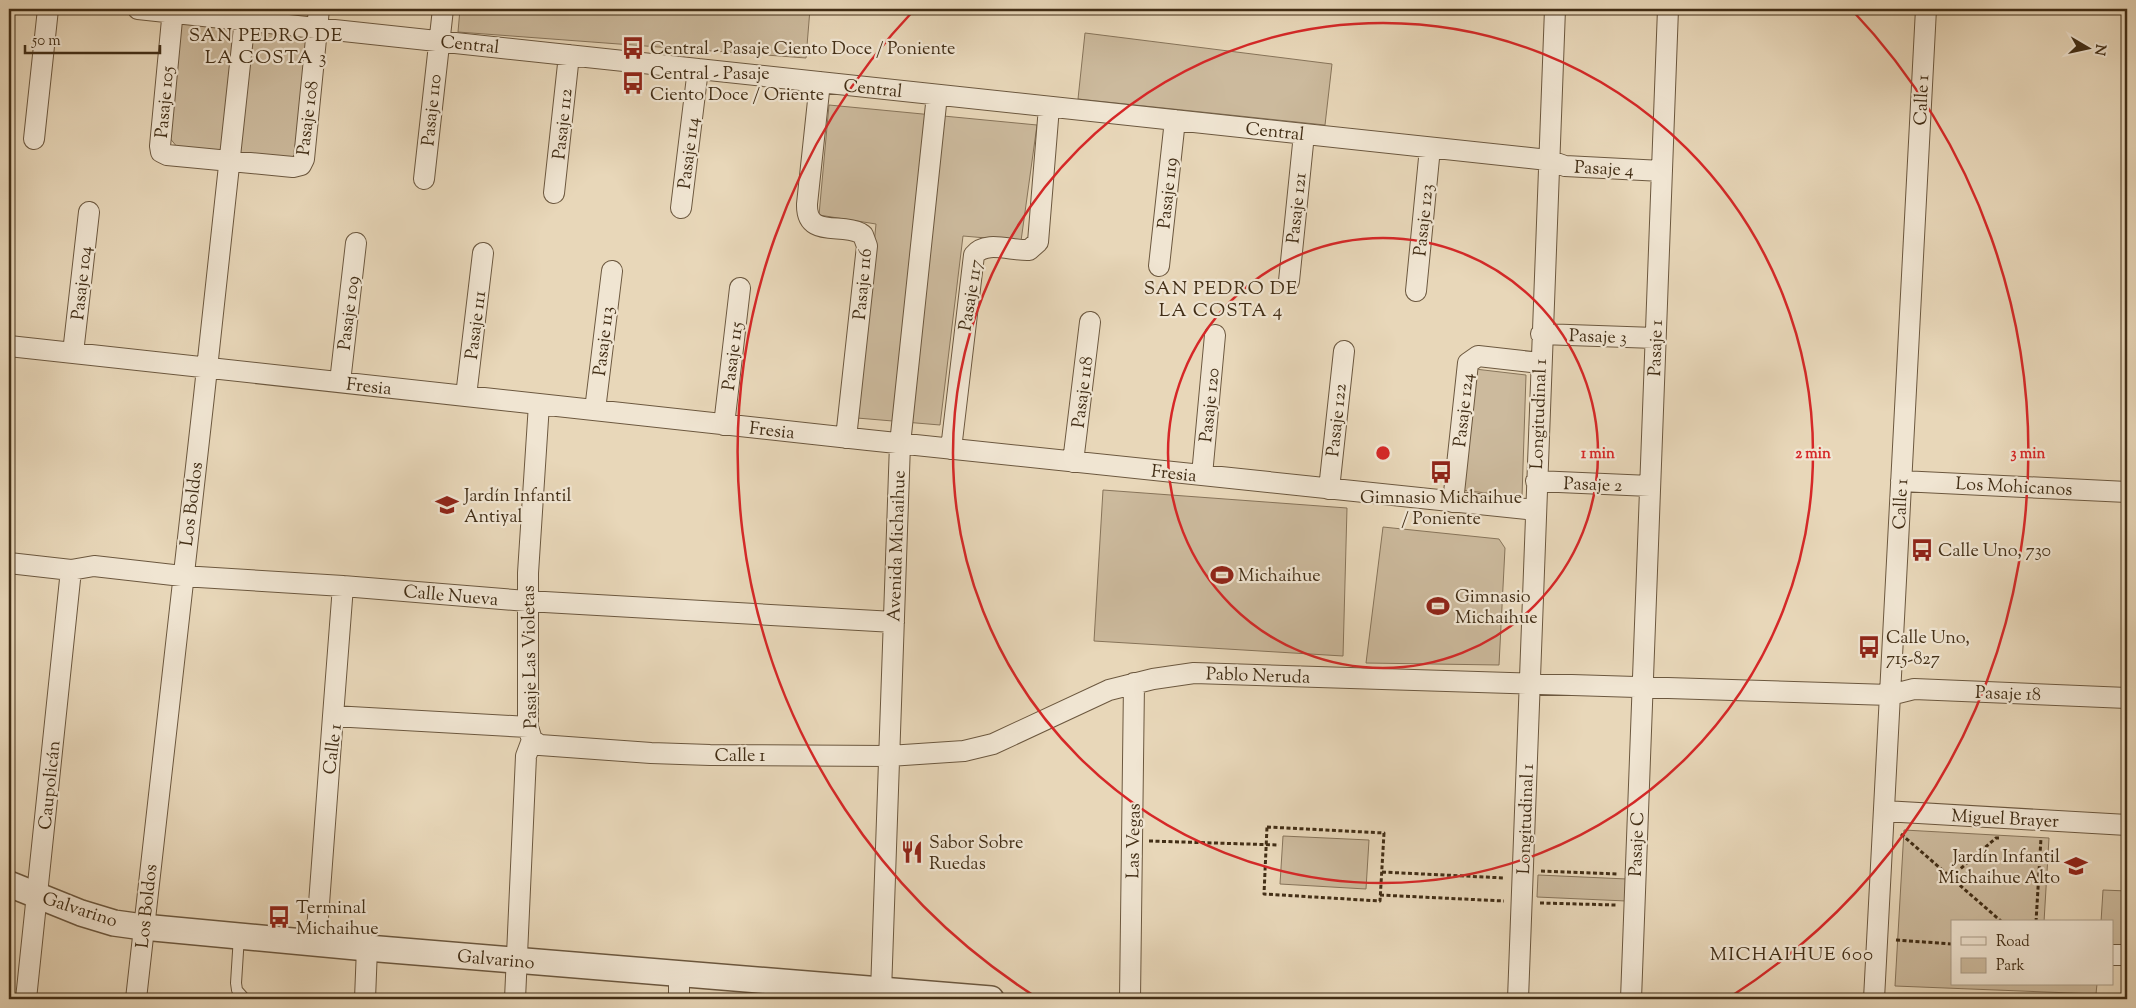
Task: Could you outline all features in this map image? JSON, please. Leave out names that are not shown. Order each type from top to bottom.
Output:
[{"type":"street","points":[[34,138],[48,9]]},
{"type":"street","name":"Central","points":[[138,9],[318,18],[439,41],[1548,160]]},
{"type":"street","name":"Pasaje 110","points":[[424,179],[443,9]]},
{"type":"street","name":"Longitudinal 1","points":[[1518,999],[1554,9]]},
{"type":"street","name":"Pasaje 1","points":[[1642,688],[1668,9]]},
{"type":"street","name":"Calle 1","points":[[1874,999],[1926,9]]},
{"type":"street","name":"Pasaje 105","points":[[173,11],[160,149],[168,155],[229,161]]},
{"type":"street","name":"Los Boldos","points":[[136,999],[245,14]]},
{"type":"street","name":"Pasaje 108","points":[[229,161],[293,167],[297,167],[303,162],[318,18]]},
{"type":"street","name":"Pasaje 112","points":[[554,193],[569,55]]},
{"type":"street","name":"Pasaje 114","points":[[682,208],[698,69]]},
{"type":"street","name":"Pasaje 116","points":[[820,82],[807,204],[808,216],[815,225],[860,232],[864,236],[867,246],[846,438]]},
{"type":"street","name":"Avenida Michaihue","points":[[881,995],[900,444],[937,95]]},
{"type":"street","name":"Pasaje 117","points":[[951,449],[974,255],[985,248],[1029,250],[1038,242],[1049,107]]},
{"type":"street","name":"Pasaje 119","points":[[1159,266],[1175,120]]},
{"type":"street","name":"Pasaje 121","points":[[1289,281],[1304,134]]},
{"type":"street","name":"Pasaje 123","points":[[1416,292],[1430,148]]},
{"type":"street","name":"Pasaje 4","points":[[1548,160],[1564,166],[1662,171]]},
{"type":"street","name":"Pasaje 104","points":[[73,353],[89,212]]},
{"type":"street","name":"Pasaje 109","points":[[340,382],[356,243]]},
{"type":"street","name":"Pasaje 111","points":[[466,396],[483,253]]},
{"type":"street","name":"Pasaje 113","points":[[595,410],[612,271]]},
{"type":"street","name":"Pasaje 115","points":[[724,425],[740,288]]},
{"type":"street","name":"Pasaje 118","points":[[1073,462],[1090,322]]},
{"type":"street","name":"Pasaje 3","points":[[1541,334],[1655,338]]},
{"type":"street","name":"Pasaje 120","points":[[1202,476],[1216,335]]},
{"type":"street","name":"Fresia","points":[[9,346],[900,444],[1535,510]]},
{"type":"street","name":"Pasaje 122","points":[[1329,489],[1344,351]]},
{"type":"street","name":"Pasaje 124","points":[[1453,502],[1468,363],[1478,356],[1540,363]]},
{"type":"street","name":"Pasaje Las Violetas","points":[[515,999],[526,756],[530,734],[527,601],[530,526],[539,404]]},
{"type":"street","name":"Pasaje 2","points":[[1536,481],[1650,486]]},
{"type":"street","name":"Los Mohicanos","points":[[1901,481],[2127,492]]},
{"type":"street","name":"Calle Nueva","points":[[9,563],[71,570],[94,566],[182,576],[343,586],[527,601],[894,622]]},
{"type":"street","name":"Caupolicán","points":[[26,999],[71,570]]},
{"type":"street","points":[[333,716],[343,586]]},
{"type":"street","name":"Pablo Neruda","points":[[889,756],[964,751],[980,748],[1086,700],[1134,683],[1173,675],[1208,673],[1642,688]]},
{"type":"street","name":"Las Vegas","points":[[1130,999],[1134,683]]},
{"type":"street","name":"Pasaje 18","points":[[1642,688],[1890,695],[1914,689],[2127,698]]},
{"type":"street","name":"Pasaje C","points":[[1631,999],[1642,688]]},
{"type":"street","name":"Calle 1","points":[[316,944],[333,716],[530,734],[544,746],[651,753],[889,756]]},
{"type":"street","name":"Miguel Brayer","points":[[1884,811],[2041,830],[2127,825]]},
{"type":"street","name":"Galvarino","points":[[9,884],[97,918],[143,927],[316,944],[679,974],[881,995],[991,999]]},
{"type":"street","points":[[365,999],[367,948]]},
{"type":"street","points":[[2114,955],[2127,955]]},
{"type":"street","points":[[679,974],[679,999]]},
{"type":"lane","points":[[238,936],[236,983],[238,990],[245,999]]},
{"type":"path","points":[[1267,827],[1384,833],[1382,872],[1380,900],[1264,894],[1267,827]]},
{"type":"path","points":[[2032,839],[2041,830]]},
{"type":"path","points":[[2036,920],[2041,830]]},
{"type":"path","points":[[1900,833],[2000,920]]},
{"type":"path","points":[[1950,877],[1996,838],[2005,838]]},
{"type":"path","points":[[1133,840],[1278,845]]},
{"type":"path","points":[[1382,872],[1635,875]]},
{"type":"path","points":[[1380,895],[1634,906]]},
{"type":"path","points":[[1894,940],[1951,944]]},
{"type":"green space","points":[[180,9],[312,9],[300,149],[291,158],[178,148],[168,136]]},
{"type":"green space","points":[[460,9],[810,9],[806,58],[458,32]]},
{"type":"green space","points":[[1085,33],[1332,64],[1325,125],[1078,99]]},
{"type":"green space","points":[[829,105],[1037,125],[1021,241],[963,236],[940,425],[857,418],[876,224],[819,215]]},
{"type":"green space","points":[[1475,369],[1526,375],[1522,497],[1460,490]]},
{"type":"green space","name":"Michaihue","points":[[1103,490],[1347,508],[1343,656],[1094,641]]},
{"type":"green space","name":"Gimnasio Michaihue","points":[[1383,527],[1499,539],[1505,548],[1499,665],[1366,663]]},
{"type":"green space","points":[[1904,830],[2049,838],[2044,920],[1951,920],[1951,986],[2097,986],[2096,994],[1895,986]]},
{"type":"green space","points":[[1283,836],[1369,840],[1366,889],[1280,884]]},
{"type":"green space","points":[[1538,875],[1627,879],[1626,901],[1537,897]]},
{"type":"green space","points":[[2103,890],[2127,891],[2127,949],[2114,948],[2114,920],[2101,920]]},
{"type":"place","name":"Central - Pasaje Ciento Doce / Poniente","points":[[633,48]]},
{"type":"place","name":"Central - Pasaje Ciento Doce / Oriente","points":[[633,83]]},
{"type":"place","name":"Gimnasio Michaihue / Poniente","points":[[1441,472]]},
{"type":"place","name":"Jardín Infantil Antiyal","points":[[447,505]]},
{"type":"place","name":"Calle Uno, 730","points":[[1922,550]]},
{"type":"place","name":"Michaihue","points":[[1222,575]]},
{"type":"place","name":"Gimnasio Michaihue","points":[[1438,606]]},
{"type":"place","name":"Calle Uno, 715-827","points":[[1869,647]]},
{"type":"place","name":"Sabor Sobre Ruedas","points":[[912,852]]},
{"type":"place","name":"Jardín Infantil Michaihue Alto","points":[[2076,866]]},
{"type":"place","name":"Terminal Michaihue","points":[[279,917]]},
{"type":"district","name":"SAN PEDRO DE LA COSTA 3","points":[[266,45]]},
{"type":"district","name":"SAN PEDRO DE LA COSTA 4","points":[[1221,298]]},
{"type":"district","name":"MICHAIHUE 600","points":[[1792,953]]}]
